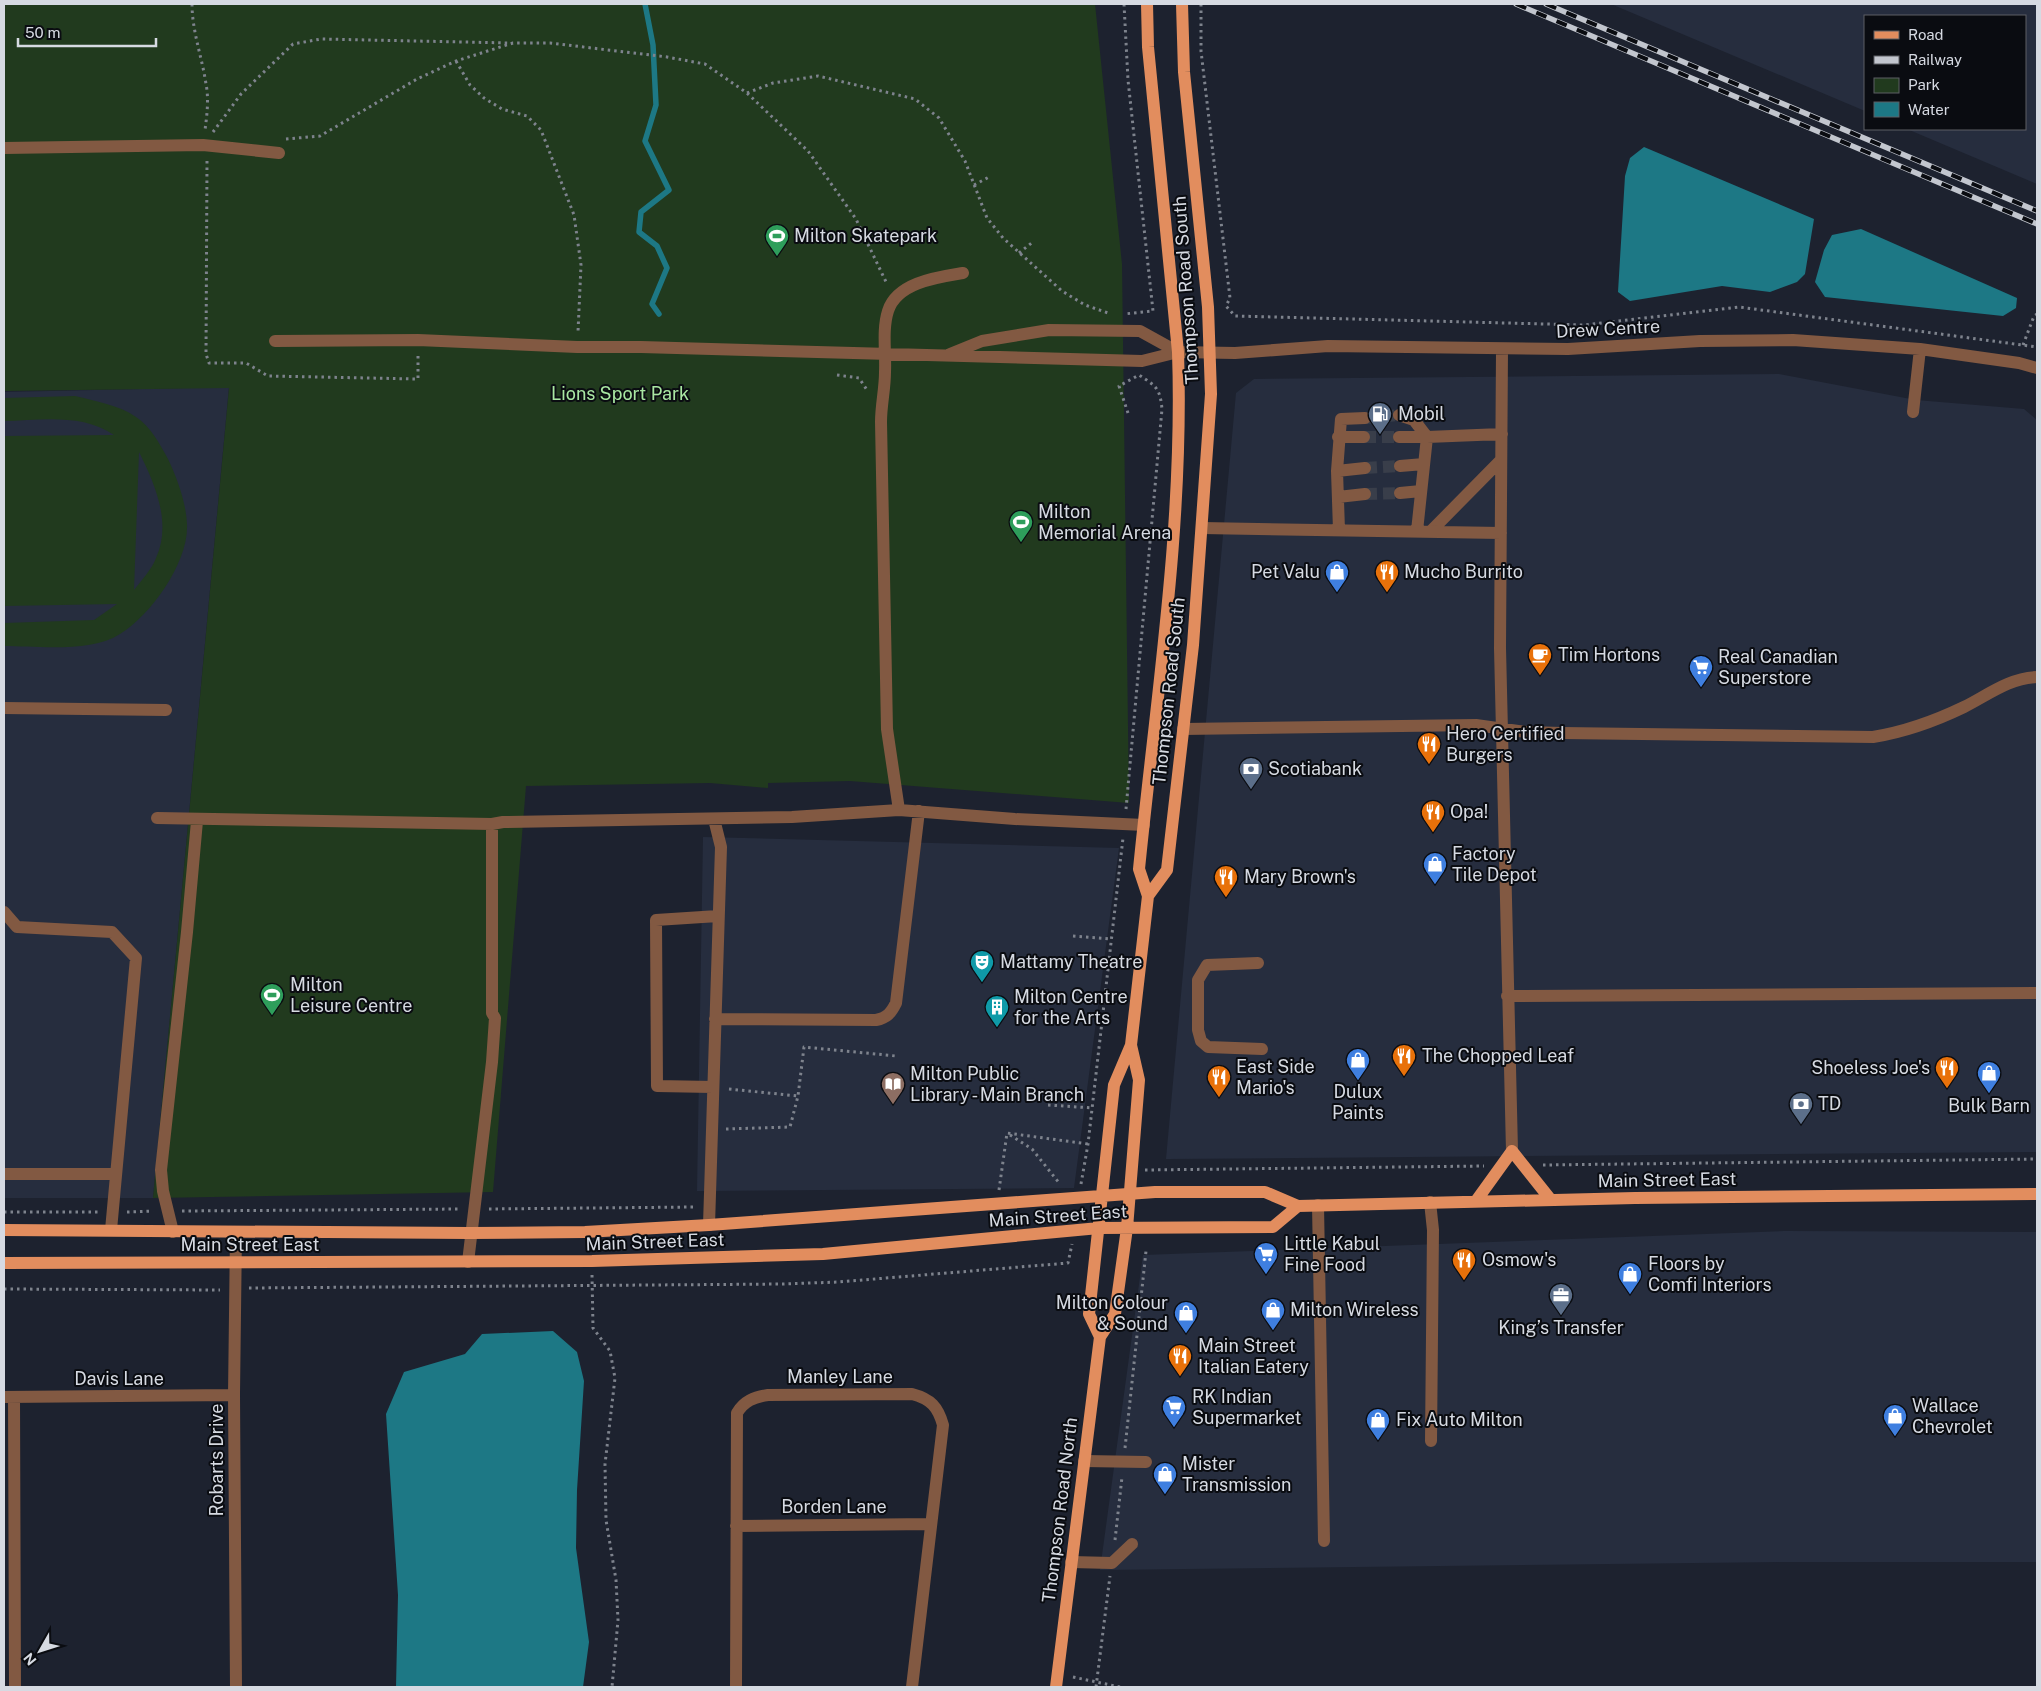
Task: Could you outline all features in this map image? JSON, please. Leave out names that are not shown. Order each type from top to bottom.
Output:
[{"type":"main road","name":"Thompson Road South","points":[[1099,1228],[1114,1085],[1131,1045],[1148,896],[1139,870],[1177,513],[1180,393],[1178,352],[1148,47],[1148,4]]},
{"type":"main road","name":"Thompson Road South","points":[[1148,896],[1167,870],[1183,729],[1202,528],[1211,394],[1208,308],[1184,72],[1182,4]]},
{"type":"main road","name":"Thompson Road South","points":[[1128,1212],[1139,1080],[1131,1045]]},
{"type":"main road","points":[[1476,1201],[1512,1150],[1551,1200]]},
{"type":"main road","name":"Main Street East","points":[[4,1230],[584,1232],[709,1225],[1154,1192],[1265,1192],[1298,1206],[1476,1201],[2037,1194]]},
{"type":"main road","name":"Main Street East","points":[[4,1263],[592,1261],[823,1254],[1099,1228],[1227,1229],[1273,1227],[1298,1206]]},
{"type":"main road","name":"Thompson Road North","points":[[1057,1681],[1100,1337],[1115,1314],[1128,1212]]},
{"type":"main road","points":[[1099,1228],[1089,1314],[1100,1337]]},
{"type":"street","points":[[4,148],[203,145],[279,153]]},
{"type":"street","points":[[899,810],[887,729],[881,422],[886,323],[888,309],[901,293],[934,278],[964,273]]},
{"type":"street","points":[[945,356],[982,341],[1049,330],[1140,331],[1178,352]]},
{"type":"street","points":[[275,341],[418,340],[578,347],[642,347],[1142,362],[1178,352]]},
{"type":"street","name":"Drew Centre","points":[[1178,352],[1210,353],[1328,346],[1502,350],[1793,340],[1920,349],[2036,364]]},
{"type":"street","points":[[1913,412],[1920,349]]},
{"type":"street","points":[[1502,350],[1502,729],[1512,1150]]},
{"type":"street","points":[[1399,415],[1414,420],[1427,437],[1417,531]]},
{"type":"street","points":[[1339,530],[1337,471],[1338,438],[1341,419],[1365,418]]},
{"type":"street","points":[[1399,437],[1502,434]]},
{"type":"street","points":[[1338,438],[1364,436]]},
{"type":"street","points":[[1430,531],[1501,460]]},
{"type":"street","points":[[1400,466],[1424,464]]},
{"type":"street","points":[[1337,471],[1365,468]]},
{"type":"street","points":[[1400,493],[1421,491]]},
{"type":"street","points":[[1338,497],[1366,494]]},
{"type":"street","points":[[1202,528],[1501,533]]},
{"type":"street","points":[[1183,729],[1467,725],[1526,732],[1596,734],[1872,736],[1906,731],[1963,708],[1996,688],[2027,677],[2037,677]]},
{"type":"street","points":[[4,708],[166,710]]},
{"type":"street","points":[[157,818],[197,821],[492,824],[503,822],[792,817],[899,810],[1015,819],[1144,825]]},
{"type":"street","points":[[715,1019],[876,1020],[885,1018],[891,1012],[896,1003],[919,811]]},
{"type":"street","points":[[709,1225],[721,847],[714,818]]},
{"type":"street","points":[[173,1232],[160,1170],[187,932],[197,821]]},
{"type":"street","points":[[468,1262],[469,1233],[492,1062],[495,1018],[492,1013],[492,824]]},
{"type":"street","points":[[4,912],[17,927],[112,932],[136,958],[110,1230]]},
{"type":"street","points":[[714,1087],[657,1086],[656,920],[718,916]]},
{"type":"street","points":[[1258,962],[1207,965],[1198,980],[1198,1030],[1201,1041],[1208,1047],[1262,1049]]},
{"type":"street","points":[[1507,996],[2037,993]]},
{"type":"street","points":[[4,1174],[116,1174]]},
{"type":"street","points":[[1430,1202],[1433,1230],[1432,1441]]},
{"type":"street","points":[[1318,1205],[1324,1540]]},
{"type":"street","name":"Robarts Drive","points":[[236,1232],[234,1395],[236,1687]]},
{"type":"street","name":"Manley Lane","points":[[736,1687],[737,1413],[742,1404],[768,1395],[912,1394],[932,1403],[939,1412],[943,1426],[912,1687]]},
{"type":"street","name":"Davis Lane","points":[[9,1397],[234,1395]]},
{"type":"street","points":[[9,1397],[15,1687]]},
{"type":"street","points":[[1084,1461],[1146,1462]]},
{"type":"street","name":"Borden Lane","points":[[736,1526],[931,1524]]},
{"type":"street","points":[[1071,1562],[1112,1562],[1132,1544]]},
{"type":"path","points":[[192,4],[192,18],[206,85],[208,111],[203,145],[208,162],[206,354],[209,364],[246,363],[268,376],[418,379],[418,340]]},
{"type":"path","points":[[747,93],[772,83],[818,76],[915,99],[939,118],[965,161],[986,218],[1019,253],[1062,291],[1084,305],[1116,316],[1153,311],[1128,80],[1124,4]]},
{"type":"path","points":[[1201,4],[1201,51],[1230,298],[1226,306],[1235,316],[1584,325],[1739,307],[2037,346]]},
{"type":"path","points":[[203,145],[241,94],[293,44],[321,40],[550,43],[667,57],[705,64],[747,93],[808,151],[856,219],[894,302]]},
{"type":"path","points":[[281,139],[320,136],[417,79],[456,61],[513,43]]},
{"type":"path","points":[[456,61],[470,85],[484,98],[502,109],[527,116],[541,130],[574,215],[581,265],[578,347]]},
{"type":"path","points":[[974,186],[991,176]]},
{"type":"path","points":[[1019,253],[1034,242]]},
{"type":"path","points":[[2023,345],[2034,316],[2037,314]]},
{"type":"path","points":[[837,375],[858,378]]},
{"type":"path","points":[[1128,413],[1119,386],[1139,375],[1155,386]]},
{"type":"path","points":[[1073,936],[1111,938]]},
{"type":"path","points":[[713,1130],[790,1127],[798,1096],[804,1047],[896,1056]]},
{"type":"path","points":[[714,1087],[798,1096]]},
{"type":"path","points":[[1048,1105],[1092,1108]]},
{"type":"path","points":[[1007,1133],[1088,1144]]},
{"type":"path","points":[[1007,1133],[1032,1149],[1063,1187],[1054,1188]]},
{"type":"path","points":[[1007,1133],[998,1193],[1008,1192]]},
{"type":"path","points":[[1523,1166],[2037,1159]]},
{"type":"path","points":[[1132,1170],[1501,1166]]},
{"type":"path","points":[[1072,1186],[1080,1186],[1105,1174]]},
{"type":"path","points":[[4,1212],[710,1207]]},
{"type":"path","points":[[592,1261],[594,1328],[610,1351],[615,1378],[605,1464],[606,1520],[616,1580],[617,1612],[612,1687]]},
{"type":"path","points":[[4,1289],[184,1288],[214,1291],[235,1288],[592,1286],[838,1282],[1068,1262]]},
{"type":"path","points":[[1057,1681],[1120,1687]]},
{"type":"shaded area","points":[[1611,4],[2037,4],[2037,184],[1909,130],[2026,130],[2026,15],[1864,15],[1864,111]]},
{"type":"shaded area","points":[[1779,374],[1916,400],[2024,409],[2037,420],[2037,1152],[1166,1159],[1236,393],[1254,379]]},
{"type":"shaded area","points":[[229,387],[153,1198],[4,1198],[4,392]]},
{"type":"shaded area","points":[[703,837],[1119,848],[1074,1188],[697,1191]]},
{"type":"shaded area","points":[[1784,1231],[2037,1232],[2037,1562],[1782,1562],[1100,1570],[1143,1255]]},
{"type":"green space","name":"Lions Sport Park","points":[[4,4],[1095,4],[1122,264],[1129,803],[850,781],[768,783],[768,788],[710,783],[526,786],[493,1192],[153,1198],[229,388],[4,391]]},
{"type":"green space","points":[[75,396],[122,409],[141,421],[150,430],[168,459],[185,507],[187,524],[182,555],[166,586],[144,614],[120,634],[108,640],[94,644],[64,647],[4,646],[4,623],[94,620],[117,604],[4,606],[4,436],[114,435],[89,423],[61,419],[4,421],[4,398]],"holes":[[[139,452],[156,490],[160,504],[162,531],[161,545],[154,562],[134,590]]]},
{"type":"water","points":[[1644,147],[1814,219],[1805,274],[1797,282],[1770,292],[1722,286],[1630,301],[1618,292],[1625,176],[1630,158]]},
{"type":"water","points":[[1861,229],[2017,298],[2016,308],[2003,316],[1825,297],[1815,282],[1824,250],[1832,235]]},
{"type":"water","points":[[553,1331],[577,1352],[584,1381],[577,1490],[576,1548],[589,1642],[583,1687],[396,1687],[398,1595],[386,1414],[404,1372],[465,1354],[482,1334]]},
{"type":"waterway","points":[[645,4],[653,45],[656,105],[645,141],[669,190],[641,212],[639,232],[657,246],[667,268],[652,304],[659,314]]},
{"type":"tunnel","points":[[1365,418],[1399,415]]},
{"type":"tunnel","points":[[1364,437],[1399,437]]},
{"type":"tunnel","points":[[1365,468],[1400,466]]},
{"type":"tunnel","points":[[1365,494],[1400,493]]},
{"type":"railway","points":[[1516,4],[2037,224]]},
{"type":"railway","points":[[1546,4],[2037,211]]},
{"type":"place","name":"Milton Skatepark","points":[[777,257]]},
{"type":"place","name":"Mobil","points":[[1380,435]]},
{"type":"place","name":"Milton Memorial Arena","points":[[1021,543]]},
{"type":"place","name":"Pet Valu","points":[[1337,593]]},
{"type":"place","name":"Mucho Burrito","points":[[1387,593]]},
{"type":"place","name":"Tim Hortons","points":[[1540,676]]},
{"type":"place","name":"Real Canadian Superstore","points":[[1701,688]]},
{"type":"place","name":"Hero Certified Burgers","points":[[1429,765]]},
{"type":"place","name":"Scotiabank","points":[[1251,790]]},
{"type":"place","name":"Opa!","points":[[1433,833]]},
{"type":"place","name":"Factory Tile Depot","points":[[1435,885]]},
{"type":"place","name":"Mary Brown's","points":[[1226,898]]},
{"type":"place","name":"Mattamy Theatre","points":[[982,983]]},
{"type":"place","name":"Milton Leisure Centre","points":[[272,1016]]},
{"type":"place","name":"Milton Centre for the Arts","points":[[997,1028]]},
{"type":"place","name":"The Chopped Leaf","points":[[1404,1077]]},
{"type":"place","name":"Dulux Paints","points":[[1358,1081]]},
{"type":"place","name":"Shoeless Joe's","points":[[1947,1089]]},
{"type":"place","name":"Bulk Barn","points":[[1989,1094]]},
{"type":"place","name":"East Side Mario's","points":[[1219,1098]]},
{"type":"place","name":"Milton Public Library - Main Branch","points":[[893,1105]]},
{"type":"place","name":"TD","points":[[1801,1125]]},
{"type":"place","name":"Little Kabul Fine Food","points":[[1266,1275]]},
{"type":"place","name":"Osmow's","points":[[1464,1281]]},
{"type":"place","name":"Floors by Comfi Interiors","points":[[1630,1295]]},
{"type":"place","name":"King’s Transfer","points":[[1561,1316]]},
{"type":"place","name":"Milton Wireless","points":[[1273,1331]]},
{"type":"place","name":"Milton Colour & Sound","points":[[1186,1334]]},
{"type":"place","name":"Main Street Italian Eatery","points":[[1180,1377]]},
{"type":"place","name":"RK Indian Supermarket","points":[[1174,1428]]},
{"type":"place","name":"Wallace Chevrolet","points":[[1895,1437]]},
{"type":"place","name":"Fix Auto Milton","points":[[1378,1441]]},
{"type":"place","name":"Mister Transmission","points":[[1165,1495]]}]
